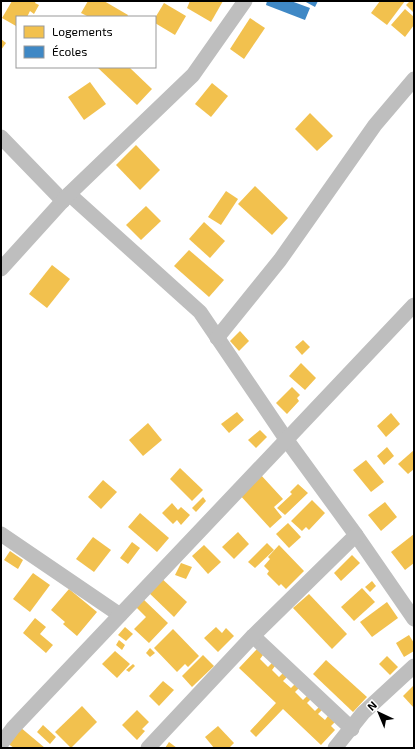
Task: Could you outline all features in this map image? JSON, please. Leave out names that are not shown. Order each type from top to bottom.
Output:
[{"type":"street","points":[[1,269],[66,198],[193,75],[245,1]]},
{"type":"street","points":[[217,338],[280,260],[376,125],[414,79]]},
{"type":"street","points":[[1,136],[66,198],[200,312],[286,439],[356,535],[414,619]]},
{"type":"street","points":[[1,744],[13,728],[414,305]]},
{"type":"street","points":[[1,534],[120,615]]},
{"type":"street","points":[[148,748],[253,636],[356,535]]},
{"type":"street","points":[[253,636],[352,729]]},
{"type":"street","points":[[335,748],[352,729],[363,713],[414,666]]},
{"type":"building: Logements","points":[[12,1],[36,1],[35,3],[39,5],[34,14],[30,11],[28,16],[16,16],[16,26],[2,18]]},
{"type":"building: Logements","points":[[88,1],[104,1],[128,15],[87,16],[81,13]]},
{"type":"building: Logements","points":[[190,1],[223,1],[211,22],[187,8]]},
{"type":"building: Logements","points":[[380,1],[405,1],[387,25],[371,13]]},
{"type":"building: Logements","points":[[410,1],[414,1],[414,13],[406,5]]},
{"type":"building: Logements","points":[[164,3],[186,16],[175,35],[156,24],[156,16]]},
{"type":"building: Logements","points":[[405,9],[414,17],[414,25],[405,37],[391,25]]},
{"type":"building: Logements","points":[[250,18],[265,28],[244,59],[230,49]]},
{"type":"building: Logements","points":[[1,39],[6,43],[1,50]]},
{"type":"building: Logements","points":[[98,68],[130,68],[152,89],[137,105]]},
{"type":"building: Logements","points":[[90,82],[106,104],[84,120],[68,97]]},
{"type":"building: Logements","points":[[212,83],[228,96],[211,117],[195,104]]},
{"type":"building: Logements","points":[[310,113],[333,136],[317,151],[295,129]]},
{"type":"building: Logements","points":[[136,145],[160,170],[140,190],[116,165]]},
{"type":"building: Logements","points":[[255,186],[288,218],[272,235],[238,204]]},
{"type":"building: Logements","points":[[226,191],[238,199],[221,225],[208,217]]},
{"type":"building: Logements","points":[[146,206],[161,221],[141,240],[126,225]]},
{"type":"building: Logements","points":[[204,222],[225,241],[210,258],[189,239]]},
{"type":"building: Logements","points":[[189,250],[224,280],[209,297],[174,266]]},
{"type":"building: Logements","points":[[52,265],[70,279],[47,308],[29,294]]},
{"type":"building: Logements","points":[[240,331],[249,341],[239,351],[230,341]]},
{"type":"building: Logements","points":[[303,340],[310,347],[302,355],[295,347]]},
{"type":"building: Logements","points":[[301,363],[316,378],[305,390],[289,376]]},
{"type":"building: Logements","points":[[292,387],[300,395],[297,398],[299,401],[287,414],[276,403]]},
{"type":"building: Logements","points":[[237,412],[244,420],[229,433],[221,424]]},
{"type":"building: Logements","points":[[391,413],[400,424],[386,437],[377,426]]},
{"type":"building: Logements","points":[[148,423],[162,440],[143,456],[129,440]]},
{"type":"building: Logements","points":[[260,430],[267,437],[256,448],[248,440]]},
{"type":"building: Logements","points":[[387,447],[394,456],[384,465],[377,456]]},
{"type":"building: Logements","points":[[414,450],[414,469],[408,474],[398,464]]},
{"type":"building: Logements","points":[[366,460],[384,482],[371,492],[353,470]]},
{"type":"building: Logements","points":[[180,468],[203,490],[192,501],[170,479]]},
{"type":"building: Logements","points":[[260,474],[283,499],[274,507],[282,517],[270,528],[238,493]]},
{"type":"building: Logements","points":[[103,480],[117,492],[101,509],[88,497]]},
{"type":"building: Logements","points":[[298,484],[308,493],[285,515],[277,508],[292,494],[290,492]]},
{"type":"building: Logements","points":[[203,497],[206,501],[196,512],[192,508]]},
{"type":"building: Logements","points":[[312,500],[325,513],[309,530],[306,527],[302,531],[291,521]]},
{"type":"building: Logements","points":[[385,502],[397,517],[381,531],[368,515]]},
{"type":"building: Logements","points":[[172,503],[178,510],[181,507],[190,515],[181,525],[177,520],[173,524],[162,513]]},
{"type":"building: Logements","points":[[140,513],[169,538],[157,552],[128,527]]},
{"type":"building: Logements","points":[[288,523],[301,537],[289,548],[276,534]]},
{"type":"building: Logements","points":[[238,532],[249,544],[234,559],[222,547]]},
{"type":"building: Logements","points":[[414,534],[414,563],[405,570],[391,552]]},
{"type":"building: Logements","points":[[93,537],[111,550],[94,572],[76,559]]},
{"type":"building: Logements","points":[[132,542],[140,548],[128,564],[120,558]]},
{"type":"building: Logements","points":[[267,543],[274,550],[255,568],[248,562]]},
{"type":"building: Logements","points":[[204,545],[221,562],[208,574],[192,556]]},
{"type":"building: Logements","points":[[279,545],[304,571],[286,589],[281,584],[279,586],[267,574],[269,571],[264,566],[270,559],[268,557]]},
{"type":"building: Logements","points":[[10,551],[23,560],[18,569],[4,560]]},
{"type":"building: Logements","points":[[352,555],[360,563],[341,581],[334,573]]},
{"type":"building: Logements","points":[[181,563],[192,567],[186,579],[175,575]]},
{"type":"building: Logements","points":[[33,573],[50,585],[30,612],[13,599]]},
{"type":"building: Logements","points":[[159,576],[187,602],[174,617],[146,590]]},
{"type":"building: Logements","points":[[372,581],[376,586],[370,592],[365,587]]},
{"type":"building: Logements","points":[[362,588],[375,602],[354,621],[341,607]]},
{"type":"building: Logements","points":[[69,589],[97,612],[77,636],[63,624],[65,622],[51,610]]},
{"type":"building: Logements","points":[[309,594],[347,634],[332,649],[293,608]]},
{"type":"building: Logements","points":[[142,598],[168,623],[149,643],[134,629],[146,617],[134,605]]},
{"type":"building: Logements","points":[[387,602],[398,618],[372,637],[360,622]]},
{"type":"building: Logements","points":[[35,618],[46,627],[40,634],[53,645],[46,653],[23,633]]},
{"type":"building: Logements","points":[[125,627],[133,634],[126,641],[118,635]]},
{"type":"building: Logements","points":[[216,627],[222,633],[226,628],[234,636],[218,652],[204,638]]},
{"type":"building: Logements","points":[[173,629],[199,656],[188,667],[185,664],[177,672],[154,648]]},
{"type":"building: Logements","points":[[409,635],[414,643],[414,651],[404,657],[396,643]]},
{"type":"building: Logements","points":[[119,640],[125,645],[122,650],[116,645]]},
{"type":"building: Logements","points":[[150,648],[155,653],[150,657],[146,653]]},
{"type":"building: Logements","points":[[257,649],[263,655],[260,659],[268,667],[272,663],[275,666],[272,670],[279,677],[283,673],[287,677],[283,681],[291,688],[295,684],[299,688],[295,692],[303,700],[307,696],[311,699],[307,703],[315,711],[319,707],[322,710],[318,714],[325,720],[328,716],[335,722],[331,726],[335,730],[321,745],[283,709],[256,737],[250,731],[276,703],[239,668]]},
{"type":"building: Logements","points":[[115,651],[130,664],[117,678],[102,664]]},
{"type":"building: Logements","points":[[203,655],[214,666],[192,687],[182,676]]},
{"type":"building: Logements","points":[[387,656],[398,667],[390,675],[379,664]]},
{"type":"building: Logements","points":[[326,660],[367,697],[353,712],[313,674]]},
{"type":"building: Logements","points":[[133,664],[135,666],[129,672],[126,670]]},
{"type":"building: Logements","points":[[163,681],[174,690],[159,706],[149,696]]},
{"type":"building: Logements","points":[[414,685],[414,708],[403,696]]},
{"type":"building: Logements","points":[[82,706],[97,722],[71,748],[55,732]]},
{"type":"building: Logements","points":[[137,710],[149,722],[142,729],[145,731],[137,740],[122,725]]},
{"type":"building: Logements","points":[[43,725],[56,737],[50,744],[37,732]]},
{"type":"building: Logements","points":[[218,726],[234,743],[229,748],[214,748],[205,737]]},
{"type":"building: Logements","points":[[20,727],[45,748],[14,748],[7,743]]},
{"type":"building: Logements","points":[[169,742],[177,748],[165,748]]},
{"type":"building: Écoles","points":[[267,1],[291,1],[310,8],[305,20],[266,5]]},
{"type":"building: Écoles","points":[[304,1],[318,1],[315,7]]}]
